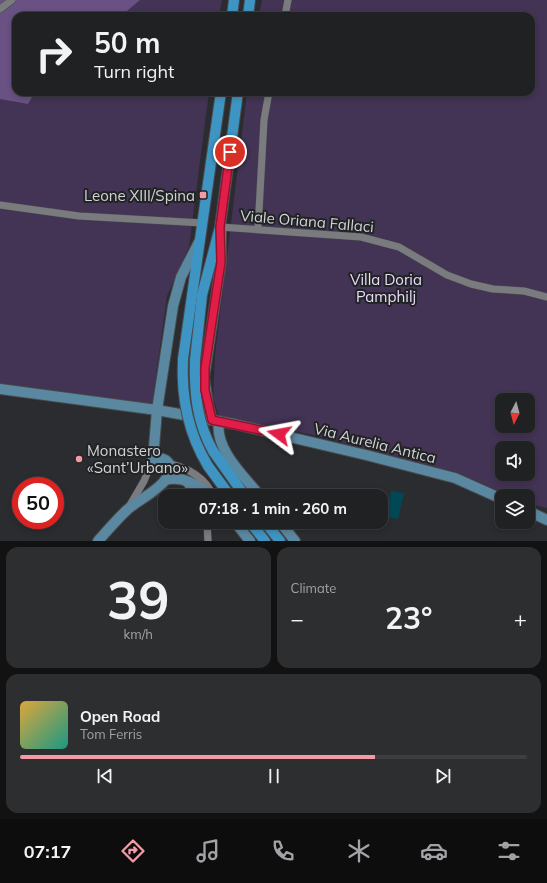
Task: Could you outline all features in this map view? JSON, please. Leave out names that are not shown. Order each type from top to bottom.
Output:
[{"type":"main road","points":[[232,12],[234,0]]},
{"type":"main road","points":[[248,12],[250,0]]},
{"type":"main road","points":[[220,96],[183,359],[183,390],[188,419],[197,445],[208,466],[225,489]]},
{"type":"main road","points":[[237,96],[220,227],[202,295],[195,360],[196,402],[203,427],[213,451],[240,489]]},
{"type":"main road","points":[[220,227],[221,262],[204,378],[208,404],[216,421],[219,437],[225,449],[255,489]]},
{"type":"main road","points":[[98,541],[128,510],[165,480],[170,473],[170,464],[163,458],[153,459],[156,410],[172,306],[181,277],[200,240]]},
{"type":"main road","name":"Via Aurelia Antica","points":[[0,389],[156,410],[216,421],[366,455],[455,478],[495,496]]},
{"type":"main road","points":[[165,480],[176,478],[182,479],[189,481],[201,489]]},
{"type":"main road","points":[[535,514],[547,520]]},
{"type":"main road","points":[[241,529],[250,541]]},
{"type":"main road","points":[[256,529],[265,541]]},
{"type":"main road","points":[[271,529],[280,541]]},
{"type":"main road","points":[[286,529],[295,541]]},
{"type":"street","points":[[0,9],[12,0]]},
{"type":"street","points":[[286,12],[288,0]]},
{"type":"street","points":[[258,229],[264,120],[268,96]]},
{"type":"street","points":[[0,205],[79,216],[203,223]]},
{"type":"street","name":"Viale Oriana Fallaci","points":[[220,227],[361,237],[381,241],[399,247],[447,275],[464,282],[493,289],[524,291],[547,298]]},
{"type":"street","points":[[128,510],[144,481],[153,459]]},
{"type":"street","points":[[170,464],[194,474],[207,485],[209,489]]},
{"type":"street","points":[[182,479],[191,489]]},
{"type":"street","points":[[207,529],[208,541]]},
{"type":"green space","points":[[0,0],[222,0],[220,12],[12,12],[12,96],[208,96],[189,247],[167,296],[152,404],[0,383]]},
{"type":"green space","name":"Villa Doria Pamphilj","points":[[262,0],[547,0],[547,508],[535,505],[535,489],[495,489],[459,473],[309,434],[219,416],[213,398],[215,355],[247,96],[535,96],[535,12],[260,12]]},
{"type":"shaded area","points":[[0,0],[140,0],[126,12],[12,12],[12,96],[33,96],[28,104],[0,99]]},
{"type":"water","points":[[391,491],[404,493],[398,519],[388,517],[388,507]]},
{"type":"place","name":"Leone XIII/Spina","points":[[203,195]]},
{"type":"place","name":"Monastero «Sant’Urbano»","points":[[79,459]]},
{"type":"route","points":[[230,152],[220,227],[221,262],[205,368],[205,390],[212,420],[279,434]]}]
